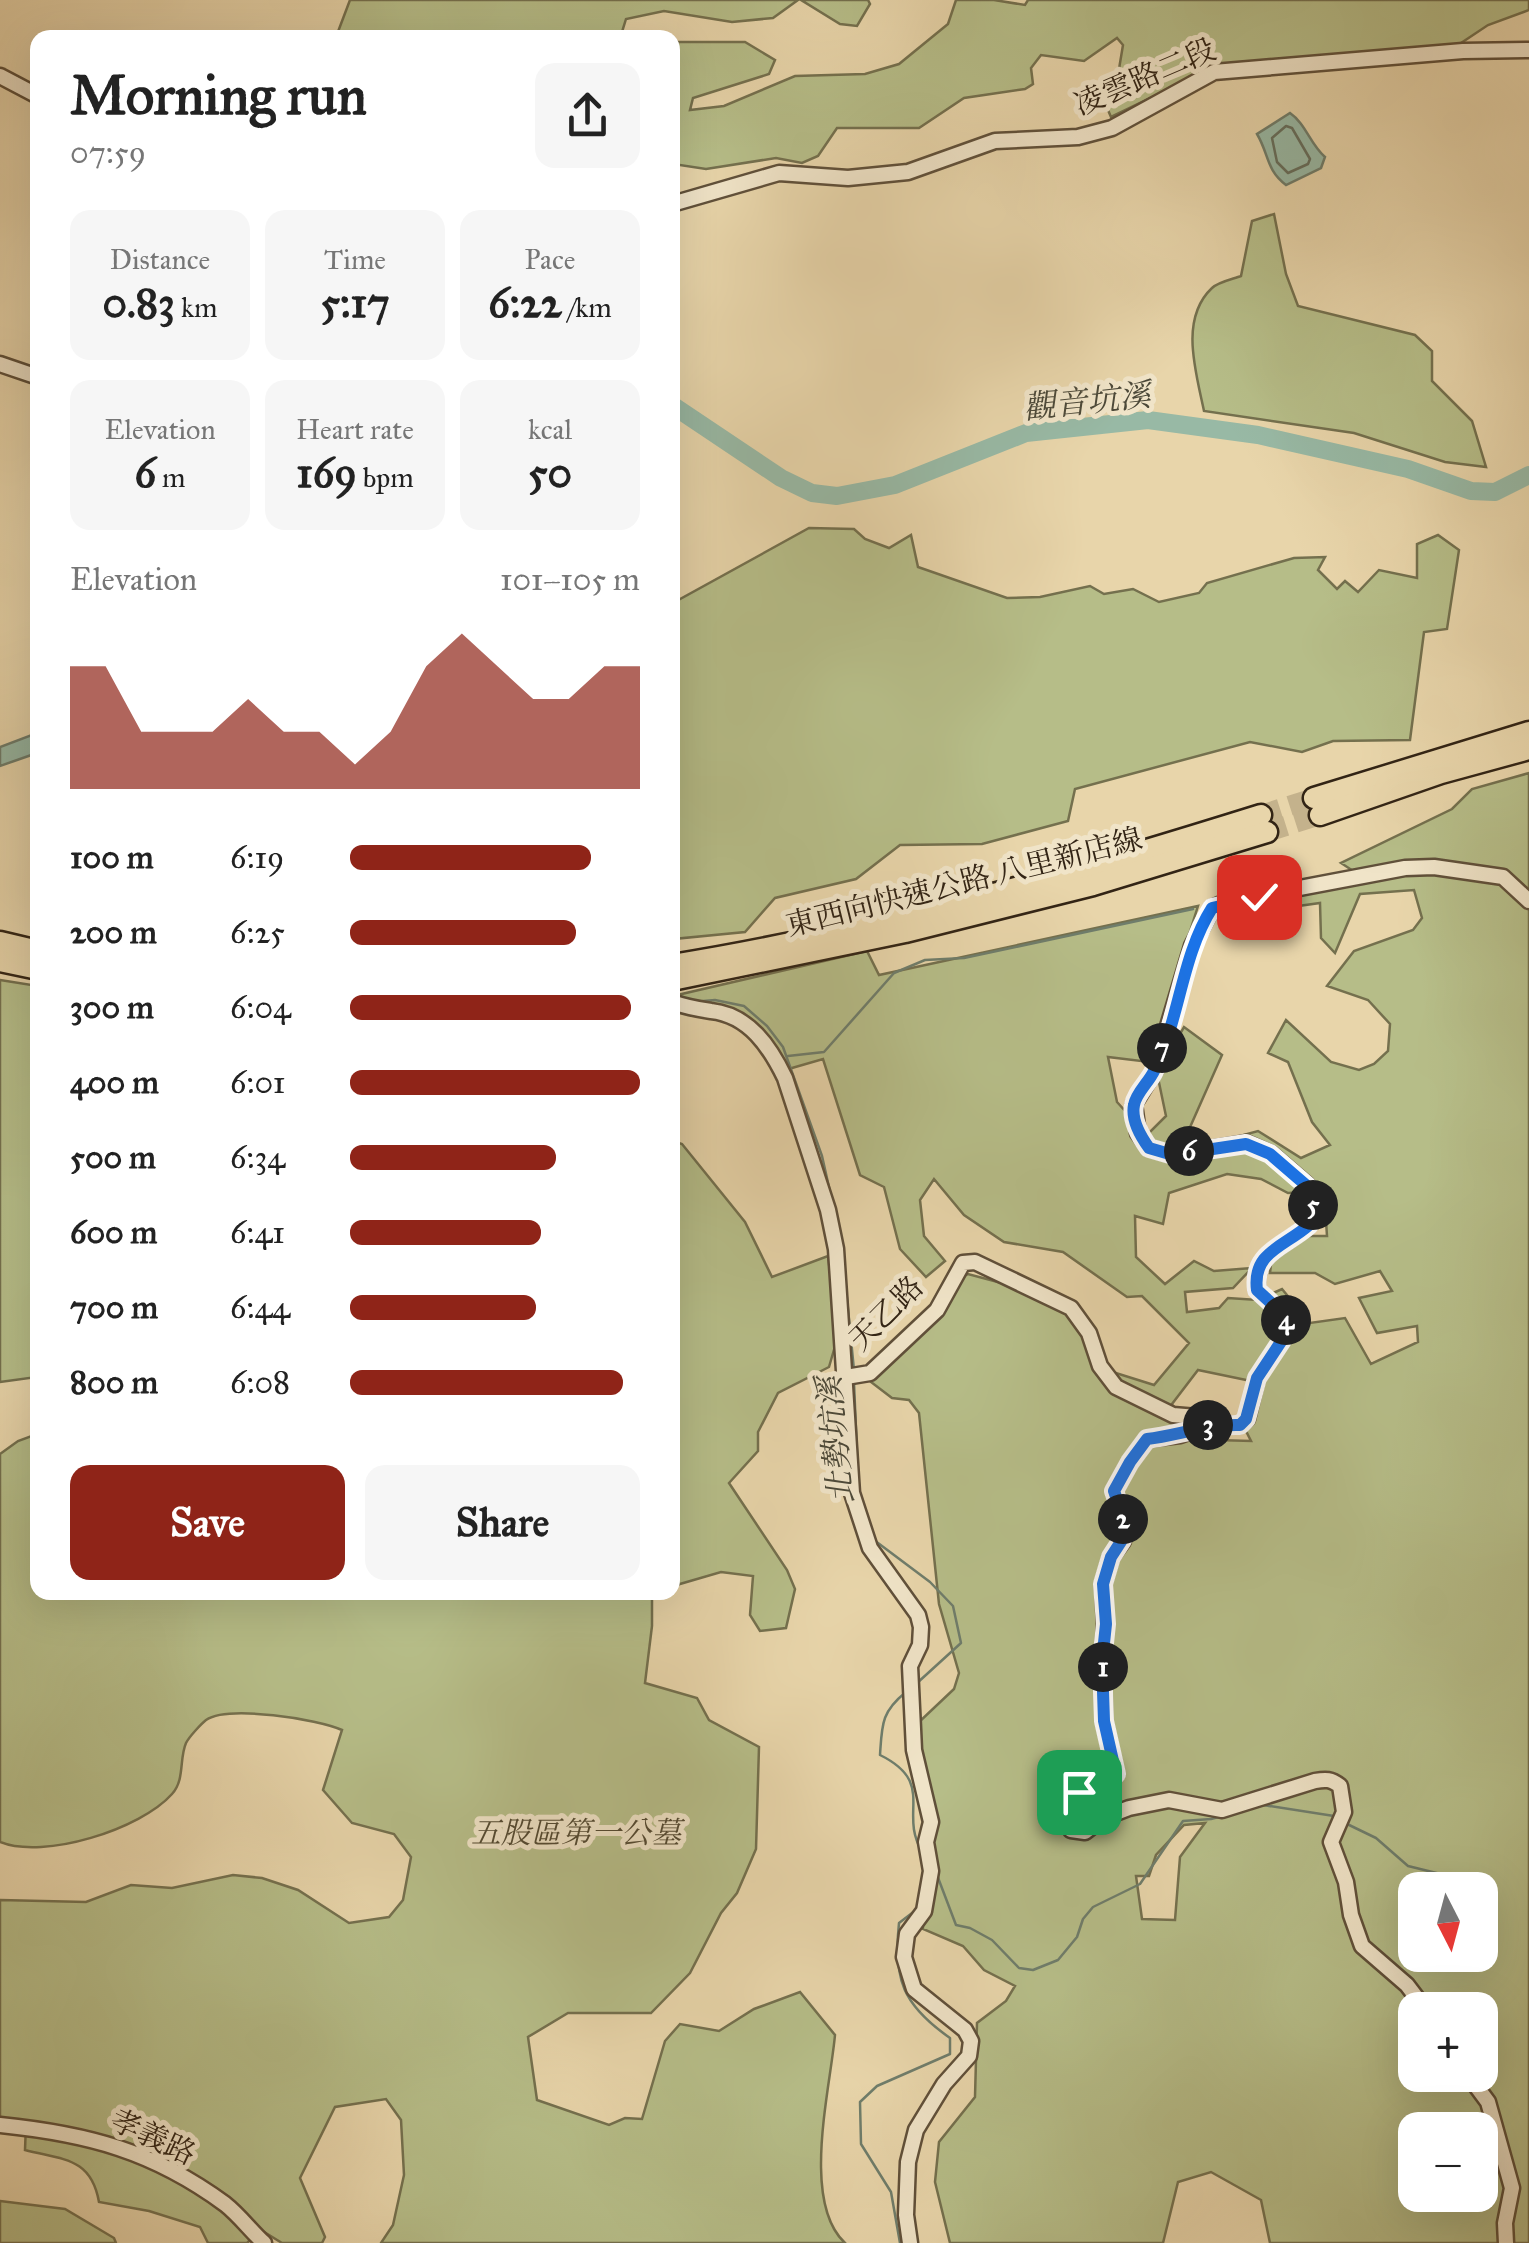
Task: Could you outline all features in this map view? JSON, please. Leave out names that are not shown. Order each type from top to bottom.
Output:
[{"type":"highway","points":[[1317,807],[1529,732]]},
{"type":"highway","points":[[1439,766],[1529,749]]},
{"type":"highway","name":"東西向快速公路 八里新店線","points":[[680,964],[906,932],[1093,884],[1264,823]]},
{"type":"highway","points":[[0,942],[30,949]]},
{"type":"highway","name":"東西向快速公路 八里新店線","points":[[680,978],[774,953]]},
{"type":"highway","points":[[0,960],[30,967]]},
{"type":"street","name":"凌雲路二段","points":[[680,202],[779,174],[848,178],[908,172],[995,141],[1078,137],[1112,128],[1214,72],[1464,51],[1529,50]]},
{"type":"street","points":[[0,76],[30,92]]},
{"type":"street","points":[[0,364],[30,373]]},
{"type":"street","points":[[1412,1992],[1362,1946],[1356,1932],[1346,1882],[1331,1842],[1344,1812],[1340,1786],[1335,1782],[1315,1781],[1222,1810],[1169,1800],[1103,1818],[1086,1832],[1071,1830],[1067,1823],[1072,1797],[1105,1787],[1116,1774],[1104,1721],[1102,1662],[1106,1624],[1103,1584],[1111,1557],[1122,1540],[1123,1517],[1114,1491],[1147,1439],[1180,1435],[1211,1424],[1240,1425],[1246,1419],[1257,1378],[1290,1328],[1281,1312],[1257,1290],[1255,1274],[1261,1259],[1309,1225],[1314,1207],[1307,1186],[1270,1154],[1246,1144],[1173,1155],[1149,1148],[1138,1133],[1134,1104],[1155,1070],[1192,946],[1212,908],[1226,902],[1405,868],[1459,869],[1503,877],[1529,901]]},
{"type":"street","name":"天乙路","points":[[680,1005],[735,1017],[748,1026],[775,1058],[784,1078],[828,1210],[836,1249],[850,1477],[858,1516],[870,1548],[918,1615],[922,1627],[920,1645],[910,1666],[914,1750],[931,1822],[926,1842],[931,1871],[924,1911],[907,1934],[906,1970],[922,1998],[965,2030],[971,2041],[969,2056],[944,2084],[916,2130],[908,2162],[906,2215],[910,2243]]},
{"type":"street","name":"天乙路","points":[[846,1377],[870,1373],[938,1310],[963,1263],[975,1262],[1071,1308],[1089,1334],[1100,1366],[1116,1386],[1173,1415],[1197,1417],[1211,1424]]},
{"type":"street","points":[[1481,2092],[1488,2102],[1512,2188],[1505,2222],[1506,2243]]},
{"type":"street","name":"孝義路","points":[[0,2125],[84,2136],[153,2161],[227,2206],[264,2243]]},
{"type":"green space","points":[[350,0],[798,0],[773,18],[732,22],[664,11],[626,19],[623,30],[339,30]]},
{"type":"green space","points":[[801,0],[868,0],[870,4],[857,26],[840,24]]},
{"type":"green space","points":[[956,0],[1025,5],[1028,0],[1529,0],[1529,10],[1488,25],[1458,45],[1221,64],[1111,117],[1105,103],[1130,98],[1135,90],[1134,81],[1119,69],[1123,45],[1117,38],[1084,61],[1041,55],[1031,68],[1033,84],[1025,89],[964,98],[919,128],[837,128],[818,156],[802,163],[776,158],[706,169],[680,165],[680,42],[745,42],[775,60],[769,74],[693,98],[690,110],[724,106],[795,76],[865,74],[899,64],[948,24]]},
{"type":"green space","points":[[1274,214],[1286,274],[1298,306],[1415,335],[1432,351],[1432,381],[1472,421],[1486,467],[1445,462],[1354,433],[1204,411],[1193,346],[1196,315],[1212,288],[1241,276],[1252,221]]},
{"type":"green space","points":[[809,528],[854,529],[865,539],[889,548],[911,535],[918,567],[1007,598],[1040,597],[1090,586],[1104,594],[1133,589],[1159,602],[1199,593],[1207,583],[1294,558],[1325,557],[1318,570],[1337,589],[1345,581],[1358,592],[1379,570],[1417,578],[1417,544],[1438,535],[1459,550],[1447,629],[1424,632],[1410,740],[1333,741],[1302,752],[1250,742],[1075,789],[1068,821],[982,844],[900,845],[856,879],[775,898],[745,932],[680,938],[680,599]]},
{"type":"green space","points":[[1529,773],[1529,2243],[1270,2243],[1261,2200],[1211,2172],[1178,2182],[1163,2243],[950,2243],[935,2182],[939,2142],[975,2097],[977,2023],[1006,2001],[1015,1986],[984,1970],[963,1946],[923,1929],[921,1886],[931,1823],[918,1723],[954,1689],[959,1673],[939,1604],[919,1413],[909,1400],[892,1398],[871,1382],[884,1360],[922,1330],[945,1284],[968,1274],[1043,1294],[1078,1321],[1103,1369],[1154,1385],[1189,1343],[1142,1296],[1127,1297],[1063,1252],[1004,1242],[964,1215],[934,1179],[920,1200],[924,1236],[945,1261],[926,1277],[900,1249],[884,1187],[860,1175],[823,1059],[785,1070],[747,1021],[680,998],[680,994],[867,951],[879,975],[1198,906],[1149,1062],[1108,1057],[1117,1102],[1147,1135],[1166,1116],[1157,1073],[1184,1027],[1222,1055],[1187,1134],[1214,1143],[1258,1131],[1301,1158],[1330,1145],[1312,1122],[1288,1062],[1268,1053],[1286,1020],[1331,1062],[1359,1070],[1374,1064],[1388,1051],[1390,1024],[1368,1000],[1327,986],[1354,951],[1413,930],[1422,918],[1414,890],[1360,894],[1335,953],[1321,938],[1320,903],[1235,915],[1235,902],[1367,880],[1341,863],[1452,809],[1472,789]],"holes":[[[1227,1174],[1261,1179],[1288,1193],[1324,1191],[1327,1236],[1287,1236],[1273,1246],[1270,1273],[1315,1273],[1335,1284],[1380,1271],[1392,1291],[1359,1298],[1377,1333],[1417,1326],[1418,1342],[1371,1364],[1345,1318],[1310,1323],[1282,1289],[1258,1300],[1228,1298],[1219,1308],[1187,1312],[1185,1292],[1233,1288],[1252,1268],[1214,1271],[1194,1261],[1165,1284],[1136,1257],[1135,1216],[1163,1224],[1169,1193]],[[1198,1370],[1251,1381],[1242,1423],[1251,1441],[1215,1440],[1181,1430],[1172,1404]],[[1205,1823],[1180,1857],[1175,1920],[1142,1919],[1136,1876],[1149,1876],[1156,1855],[1184,1825]]]},
{"type":"green space","points":[[0,980],[30,985],[30,1378],[0,1382]]},
{"type":"green space","points":[[680,1143],[745,1222],[772,1277],[828,1256],[838,1336],[829,1367],[778,1393],[758,1432],[758,1451],[729,1483],[787,1570],[795,1589],[786,1628],[760,1631],[750,1615],[753,1576],[721,1572],[680,1584]]},
{"type":"green space","name":"五股區第一公墓","points":[[30,1437],[30,1600],[652,1600],[645,1683],[697,1698],[709,1720],[759,1747],[756,1849],[737,1893],[721,1913],[690,1973],[651,2013],[568,2013],[528,2037],[537,2100],[609,2125],[625,2118],[642,2119],[665,2041],[680,2024],[719,2031],[754,2009],[800,1992],[835,2035],[824,2114],[821,2174],[832,2225],[845,2243],[381,2243],[393,2225],[404,2175],[401,2120],[386,2099],[335,2107],[300,2178],[325,2237],[322,2243],[282,2243],[261,2230],[247,2243],[208,2243],[200,2227],[149,2211],[99,2202],[95,2187],[82,2168],[25,2150],[26,2124],[0,2121],[0,1900],[86,1902],[131,1885],[172,1888],[233,1875],[262,1878],[298,1890],[349,1923],[389,1917],[403,1900],[411,1857],[394,1834],[352,1823],[323,1790],[342,1730],[294,1718],[252,1714],[206,1720],[186,1743],[172,1794],[138,1819],[66,1844],[19,1847],[0,1842],[0,1454]]},
{"type":"green space","points":[[0,2201],[65,2209],[114,2238],[116,2243],[0,2243]]},
{"type":"water","points":[[1290,113],[1325,157],[1321,168],[1286,185],[1271,168],[1257,134]]},
{"type":"water","points":[[30,736],[30,755],[0,766],[0,747]]},
{"type":"waterway","name":"觀音坑溪","points":[[680,410],[781,478],[812,493],[837,496],[895,485],[1026,433],[1148,420],[1258,435],[1408,469],[1471,491],[1495,492],[1529,475]]},
{"type":"waterway","points":[[788,1056],[824,1052],[894,973],[925,960],[964,958],[1193,909]]},
{"type":"waterway","name":"北勢坑溪","points":[[692,1002],[715,1000],[744,1006],[783,1047],[822,1156],[842,1245]]},
{"type":"waterway","name":"北勢坑溪","points":[[844,1268],[854,1370]]},
{"type":"waterway","name":"北勢坑溪","points":[[854,1383],[858,1475]]},
{"type":"waterway","name":"北勢坑溪","points":[[874,1540],[930,1582],[953,1606],[961,1643],[916,1684]]},
{"type":"waterway","name":"北勢坑溪","points":[[906,1692],[884,1720],[880,1755],[907,1776],[912,1788],[913,1824],[922,1851]]},
{"type":"waterway","points":[[937,1875],[956,1925],[992,1940],[1019,1968],[1033,1970],[1058,1960],[1077,1937],[1083,1919],[1093,1907],[1140,1884],[1183,1821],[1211,1819],[1263,1805],[1334,1816]]},
{"type":"waterway","points":[[1345,1823],[1376,1838],[1408,1866],[1432,1872]]},
{"type":"waterway","name":"北勢坑溪","points":[[900,2243],[891,2192],[861,2144],[860,2102],[877,2086],[950,2054],[950,2038],[921,2014],[900,1976],[899,1923],[916,1910]]},
{"type":"tunnel","points":[[1261,815],[1314,798]]},
{"type":"tunnel","points":[[1267,832],[1320,815]]},
{"type":"route","points":[[1079,1792],[1105,1787],[1116,1774],[1104,1721],[1102,1662],[1106,1624],[1103,1584],[1111,1557],[1122,1540],[1123,1517],[1114,1491],[1147,1439],[1180,1435],[1211,1424],[1240,1425],[1246,1419],[1257,1378],[1290,1328],[1281,1312],[1257,1290],[1255,1274],[1261,1259],[1309,1225],[1314,1207],[1307,1186],[1270,1154],[1246,1144],[1173,1155],[1149,1148],[1138,1133],[1134,1104],[1155,1070],[1192,946],[1204,921],[1212,908],[1259,897]]}]
